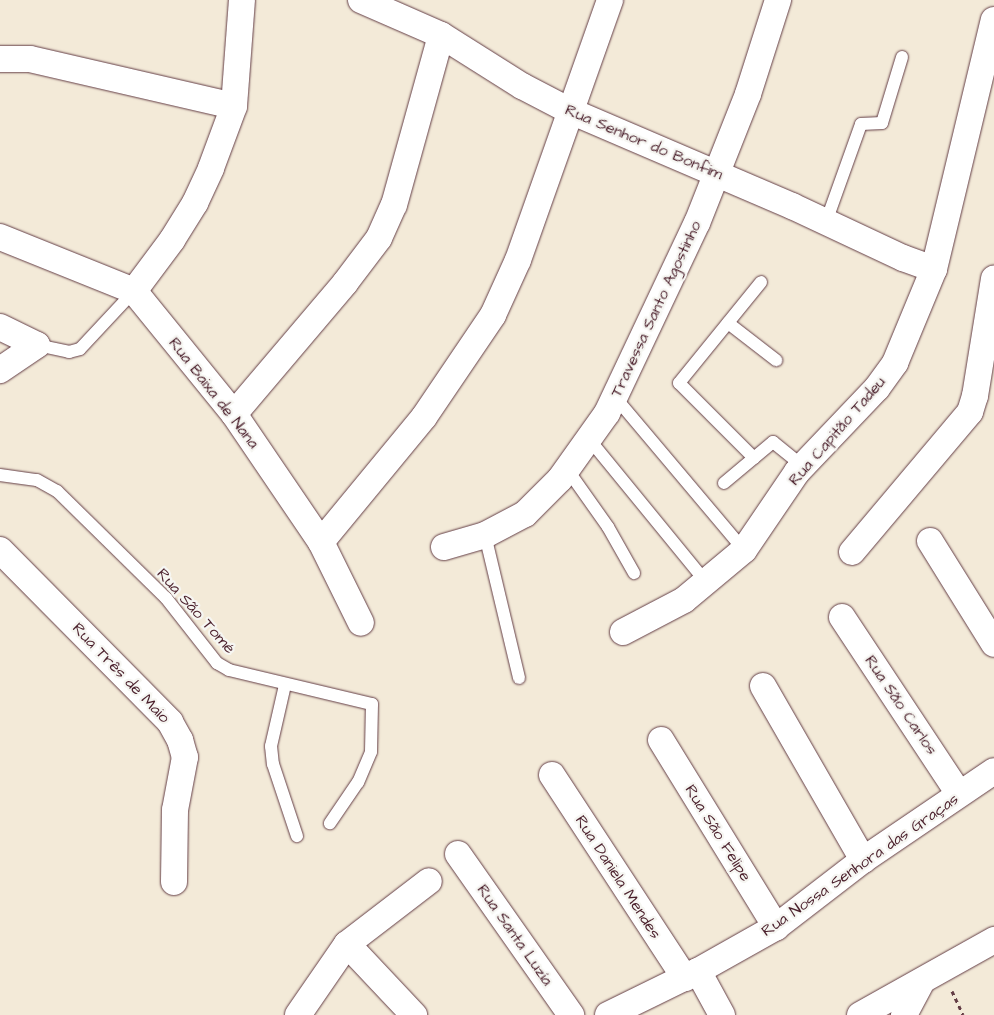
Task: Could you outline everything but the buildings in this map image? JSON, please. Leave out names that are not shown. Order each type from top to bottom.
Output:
[{"type":"street","points":[[134,291],[195,203],[234,106],[242,0]]},
{"type":"street","points":[[322,542],[424,417],[493,316],[518,260],[568,110],[610,0]]},
{"type":"street","name":"Travessa Santo Agostinho","points":[[444,547],[485,535],[525,514],[567,469],[589,439],[615,397],[658,308],[717,173],[748,94],[778,0]]},
{"type":"street","name":"Rua Senhor do Bonfim","points":[[376,2],[441,35],[522,86],[568,110],[717,173],[903,258],[934,269]]},
{"type":"street","name":"Rua Capitão Tadeu","points":[[623,632],[684,600],[707,584],[744,550],[803,466],[877,388],[894,363],[934,269],[994,20]]},
{"type":"street","points":[[234,414],[346,283],[378,238],[394,205],[441,35]]},
{"type":"street","points":[[0,59],[30,58],[234,106]]},
{"type":"street","name":"Rua Baixa de Nana","points":[[0,238],[134,291],[234,414],[322,542],[361,623]]},
{"type":"street","points":[[852,552],[970,412],[975,396],[994,279]]},
{"type":"street","points":[[0,326],[37,345],[0,370]]},
{"type":"street","points":[[930,541],[994,644]]},
{"type":"street","name":"Rua Três de Maio","points":[[0,550],[170,722],[180,740],[185,757],[175,810],[174,882]]},
{"type":"street","name":"Rua São Carlos","points":[[842,617],[959,794]]},
{"type":"street","points":[[762,686],[862,860]]},
{"type":"street","name":"Rua São Felipe","points":[[660,740],[776,927]]},
{"type":"street","name":"Rua Nossa Senhora das Graças","points":[[608,1015],[691,975],[776,927],[862,860],[994,771]]},
{"type":"street","name":"Rua Daniela Mendes","points":[[552,775],[691,975]]},
{"type":"street","name":"Rua Santa Luzía","points":[[458,854],[571,1015]]},
{"type":"street","points":[[298,1015],[347,944],[429,881]]},
{"type":"street","points":[[860,1015],[994,940]]},
{"type":"street","points":[[347,944],[414,1015]]},
{"type":"street","points":[[691,975],[722,1015]]},
{"type":"street","points":[[904,1015],[922,981]]},
{"type":"lane","points":[[826,222],[861,124],[882,123],[902,57]]},
{"type":"lane","points":[[754,458],[679,383],[761,282]]},
{"type":"lane","points":[[37,345],[69,352],[80,349],[134,291]]},
{"type":"lane","points":[[728,323],[776,360]]},
{"type":"lane","points":[[615,397],[744,550]]},
{"type":"lane","points":[[589,439],[707,584]]},
{"type":"lane","points":[[724,483],[773,442],[803,466]]},
{"type":"lane","points":[[567,469],[608,527],[634,573]]},
{"type":"lane","name":"Rua São Tomé","points":[[0,475],[37,480],[57,491],[166,598],[217,662],[246,676],[372,704],[371,752],[358,782],[330,823]]},
{"type":"lane","points":[[485,535],[520,678]]},
{"type":"lane","points":[[285,685],[271,746],[273,764],[297,836]]}]
